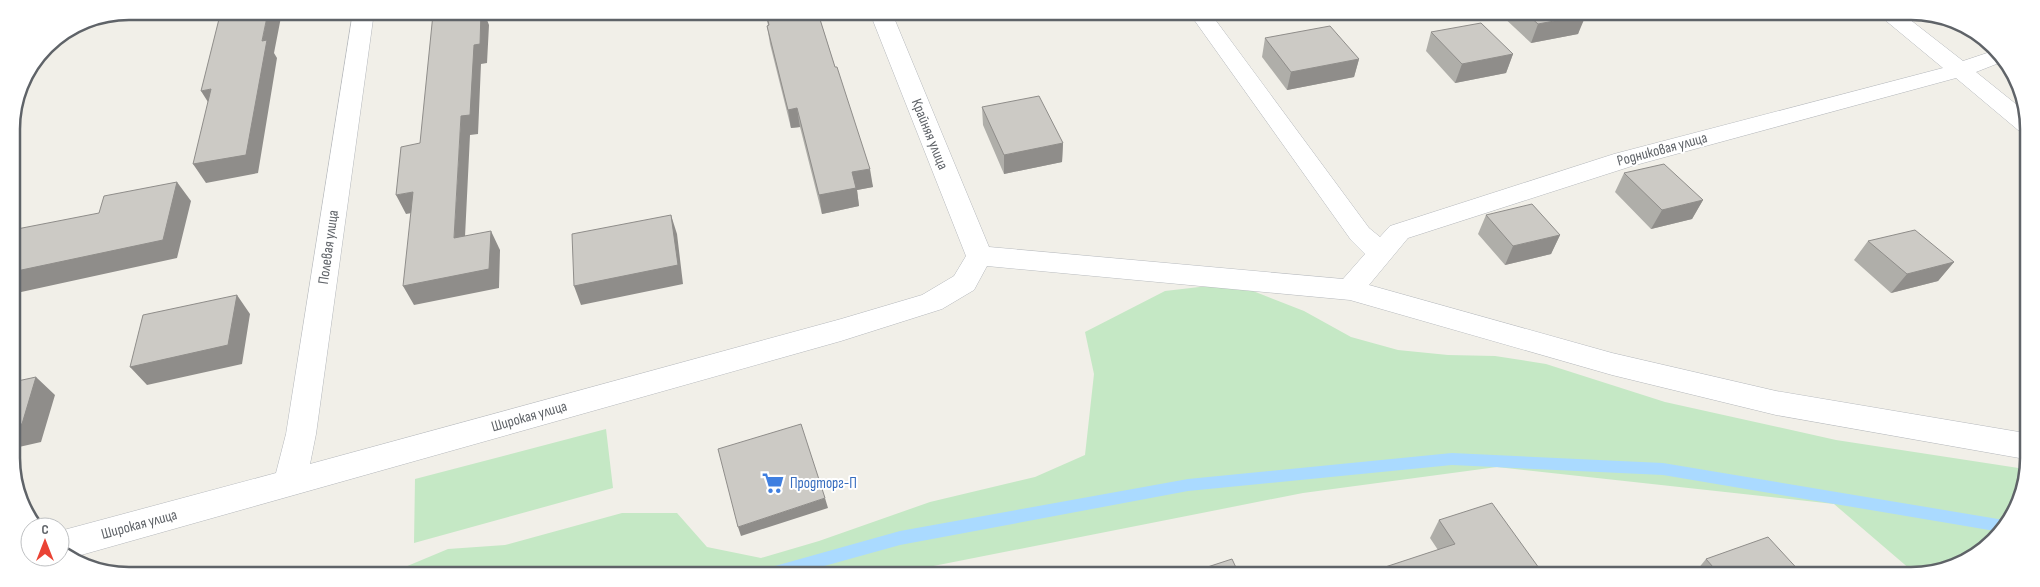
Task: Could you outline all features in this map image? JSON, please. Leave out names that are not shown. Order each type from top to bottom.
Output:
[{"type":"street","name":"Полевая улица","points":[[290,482],[301,434],[363,20]]},
{"type":"street","name":"Крайняя улица","points":[[884,20],[979,256]]},
{"type":"street","points":[[1204,20],[1360,234],[1381,254]]},
{"type":"street","points":[[1896,20],[2020,120]]},
{"type":"street","name":"Родниковая улица","points":[[1350,290],[1399,232],[1622,160],[1960,70],[1994,58]]},
{"type":"street","name":"Широкая улица","points":[[70,543],[831,332],[932,302],[964,283],[979,256]]},
{"type":"street","points":[[979,256],[1350,290],[1612,364],[1776,403],[2020,445]]},
{"type":"green space","points":[[1208,286],[1253,291],[1304,311],[1351,337],[1398,350],[1448,355],[1495,356],[1546,364],[1665,402],[1836,440],[2019,468],[2016,486],[2009,506],[1988,535],[1952,559],[1918,567],[1908,567],[1834,504],[1497,467],[1303,493],[928,567],[405,567],[448,549],[505,545],[622,513],[677,513],[707,547],[761,558],[819,541],[930,502],[1035,477],[1085,455],[1094,374],[1085,332],[1165,291]]},
{"type":"green space","points":[[606,429],[613,488],[414,543],[415,479]]},
{"type":"building","points":[[219,20],[266,20],[262,41],[267,40],[246,155],[193,164],[211,89],[201,91]]},
{"type":"building","points":[[432,20],[481,20],[480,44],[474,45],[470,115],[461,116],[454,238],[491,231],[489,269],[403,286],[413,192],[396,195],[401,147],[420,143]]},
{"type":"building","points":[[768,20],[820,20],[870,169],[852,172],[856,188],[819,195],[797,108],[788,110],[767,26],[769,25]]},
{"type":"building","points":[[1534,20],[1559,20],[1538,24]]},
{"type":"building","points":[[1481,23],[1513,54],[1462,64],[1431,32]]},
{"type":"building","points":[[1330,26],[1359,59],[1291,72],[1265,38]]},
{"type":"building","points":[[1039,96],[1063,143],[1004,155],[982,107]]},
{"type":"building","points":[[1664,164],[1703,200],[1662,210],[1624,173]]},
{"type":"building","points":[[177,182],[163,240],[20,270],[20,228],[99,213],[104,196]]},
{"type":"building","points":[[1532,204],[1560,235],[1513,246],[1486,215]]},
{"type":"building","points":[[671,215],[678,265],[574,286],[572,234]]},
{"type":"building","points":[[1915,230],[1954,262],[1907,274],[1868,241]]},
{"type":"building","points":[[237,295],[228,345],[130,367],[143,315]]},
{"type":"building","points":[[36,377],[22,424],[20,424],[20,380]]},
{"type":"building","name":"Продторг-П","points":[[801,424],[825,498],[738,527],[718,449]]},
{"type":"building","points":[[1492,503],[1538,567],[1385,567],[1455,544],[1439,520]]},
{"type":"building","points":[[1768,537],[1796,567],[1713,567],[1706,559]]},
{"type":"building","points":[[1232,559],[1236,567],[1207,567]]},
{"type":"waterway","points":[[796,567],[900,538],[1188,485],[1452,459],[1663,469],[1997,525]]},
{"type":"place","name":"Продторг-П","points":[[773,483]]}]
